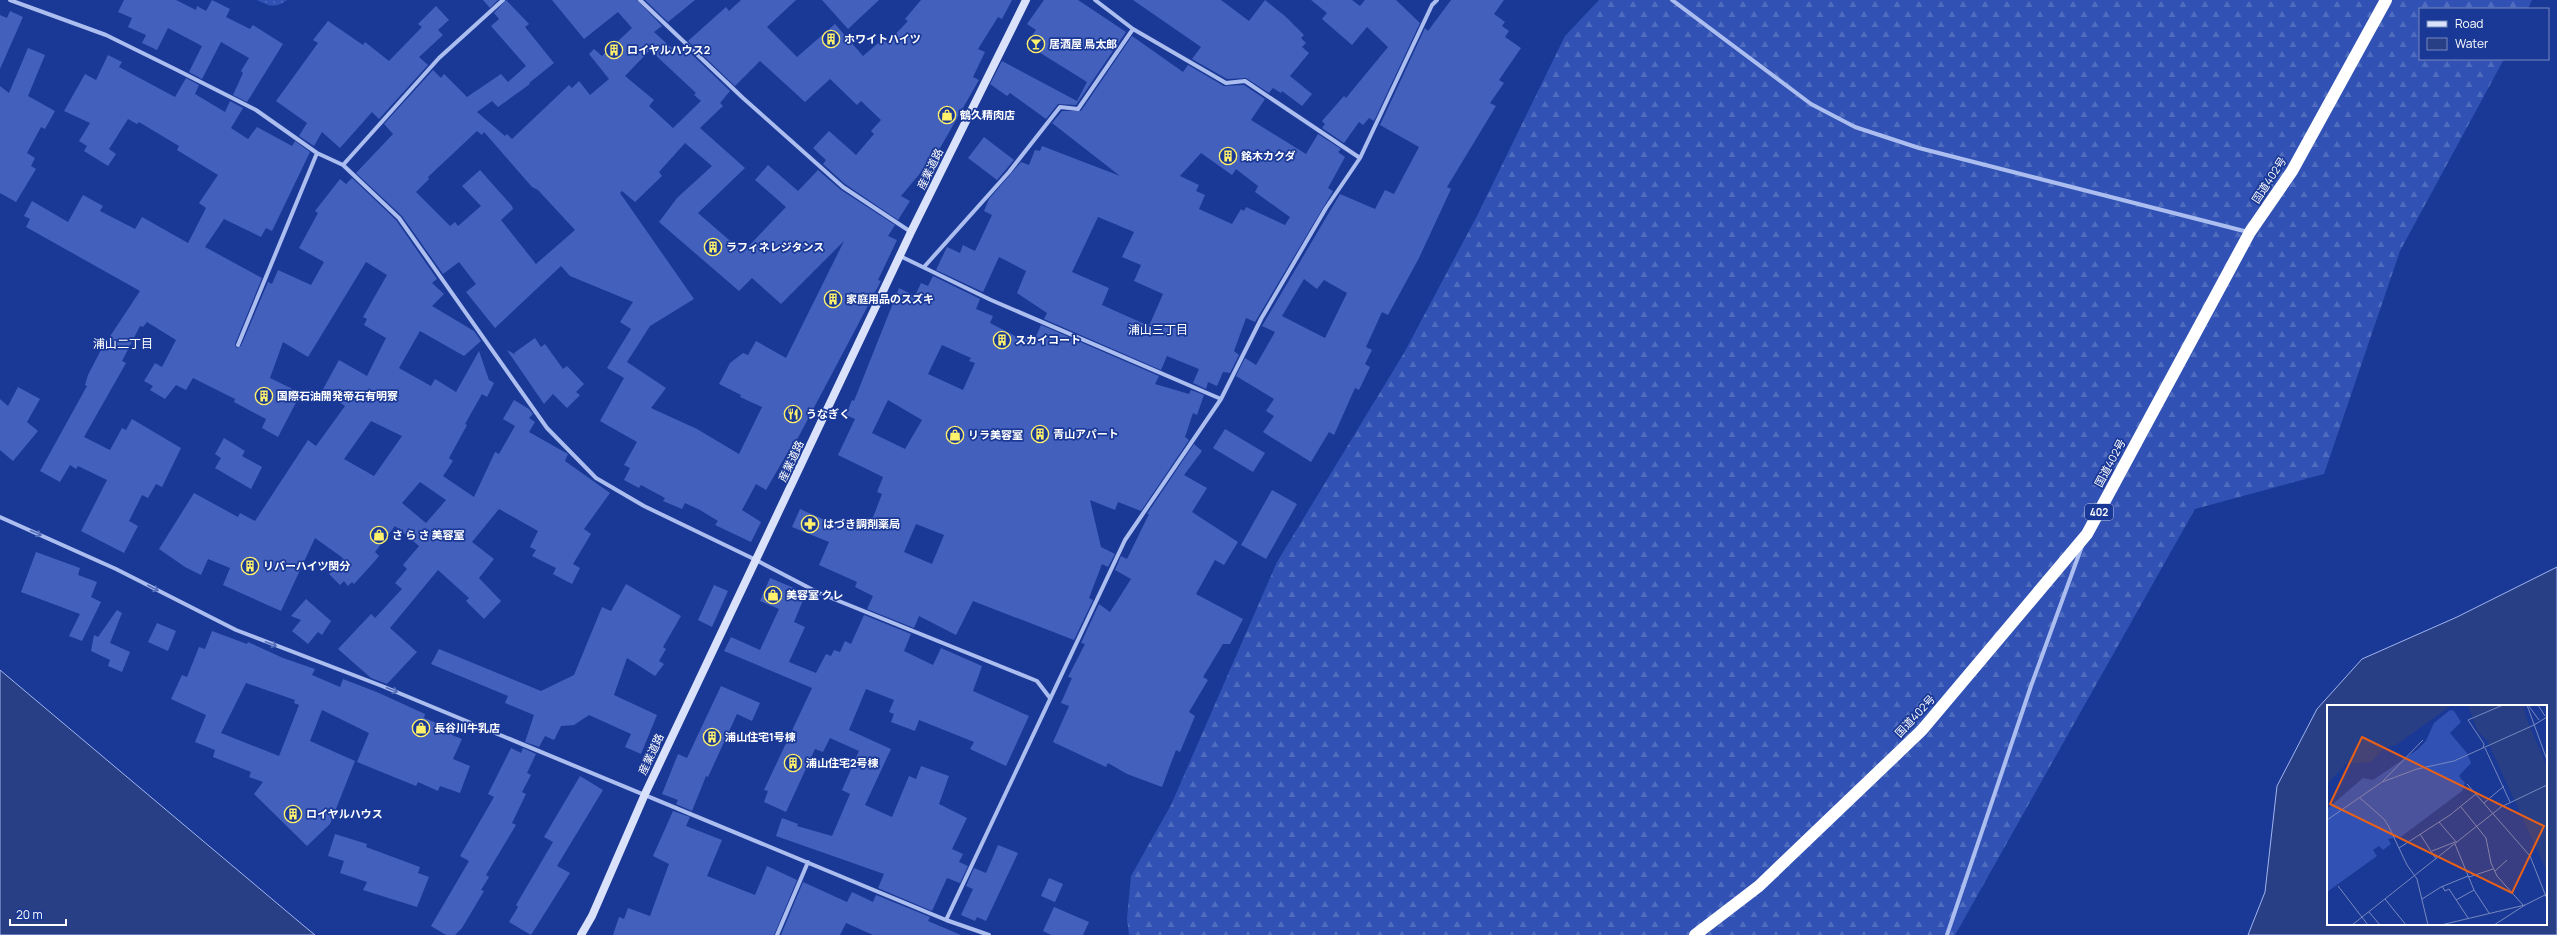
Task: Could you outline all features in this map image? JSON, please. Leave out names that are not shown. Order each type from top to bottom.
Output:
[{"type":"highway","name":"国道402号","points":[[1695,935],[1759,886],[1922,730],[2086,534],[2250,232],[2292,171],[2386,0]]},
{"type":"street","points":[[10,0],[106,35],[256,110],[317,153],[343,164],[399,218],[547,428],[596,478],[644,506],[756,560],[819,593],[1037,681],[1050,698]]},
{"type":"street","points":[[343,164],[439,58],[503,0]]},
{"type":"street","points":[[640,0],[742,98],[843,187],[911,232]]},
{"type":"street","name":"産業道路","points":[[581,935],[592,916],[644,794],[911,232],[1026,0]]},
{"type":"street","points":[[1095,0],[1133,29],[1226,83],[1246,81],[1360,158]]},
{"type":"street","points":[[946,920],[1125,540],[1221,399],[1261,319],[1326,208],[1360,158],[1432,5],[1437,0]]},
{"type":"street","points":[[1672,0],[1811,104],[1855,127],[1919,148],[2250,232]]},
{"type":"street","points":[[924,267],[1009,172],[1060,107],[1078,109],[1133,29]]},
{"type":"street","points":[[238,345],[317,153]]},
{"type":"street","points":[[900,256],[991,300],[1221,399]]},
{"type":"street","points":[[0,517],[116,569],[236,630],[389,689],[946,920],[988,935]]},
{"type":"street","points":[[1947,935],[2031,686],[2086,534]]},
{"type":"street","points":[[777,935],[808,862]]},
{"type":"green space","points":[[257,0],[287,0],[279,5],[272,6]]},
{"type":"green space","points":[[1599,0],[2532,0],[2528,8],[2419,8],[2419,60],[2503,60],[2400,251],[2324,474],[2195,509],[1955,935],[1129,935],[1127,918],[1131,876],[1171,805],[1277,562],[1404,353],[1477,216],[1565,36]]},
{"type":"water","points":[[2557,567],[2557,935],[2248,935],[2265,892],[2277,786],[2317,709],[2362,659],[2457,617]]},
{"type":"water","points":[[0,670],[304,926],[315,935],[0,935]]},
{"type":"building","points":[[124,0],[176,0],[196,10],[197,6],[206,11],[212,0],[230,9],[226,17],[250,29],[253,25],[283,44],[247,102],[233,95],[243,73],[241,71],[249,58],[221,42],[202,79],[189,72],[202,46],[168,28],[157,50],[142,43],[146,35],[128,27],[132,18],[118,12]]},
{"type":"building","points":[[483,0],[498,0],[490,8]]},
{"type":"building","points":[[506,0],[529,24],[525,27],[554,63],[529,83],[530,84],[498,107],[492,101],[477,112],[505,136],[507,134],[512,139],[569,85],[572,88],[579,81],[590,95],[609,79],[589,54],[594,49],[602,56],[632,28],[618,12],[584,39],[552,0],[637,0],[662,26],[654,32],[677,53],[683,46],[730,91],[720,103],[723,106],[700,128],[745,168],[698,213],[743,252],[786,207],[755,180],[768,165],[798,191],[818,170],[841,190],[895,225],[888,236],[897,240],[878,280],[881,281],[791,451],[789,450],[766,490],[756,484],[742,510],[761,522],[751,542],[715,525],[718,521],[700,510],[685,503],[682,509],[663,501],[665,498],[641,485],[639,488],[624,480],[630,468],[624,465],[637,442],[600,421],[624,378],[607,368],[631,329],[620,322],[633,302],[570,276],[561,266],[495,328],[466,292],[476,284],[459,262],[443,274],[402,216],[356,173],[393,134],[384,124],[433,70],[441,78],[444,74],[467,97],[501,74],[508,82],[526,66],[491,26],[499,19],[494,13]],"holes":[[[650,50],[696,93],[694,95],[701,101],[673,128],[649,106],[654,100],[625,76]],[[477,131],[482,135],[484,132],[532,187],[538,190],[575,230],[536,264],[501,220],[513,209],[512,206],[480,170],[462,186],[481,206],[458,226],[455,222],[450,226],[416,192],[429,179],[428,177]],[[685,143],[712,166],[677,198],[659,222],[739,291],[752,278],[781,304],[844,241],[786,358],[756,341],[748,355],[743,353],[730,363],[719,384],[741,395],[740,397],[762,407],[739,454],[697,429],[651,408],[666,388],[627,362],[650,326],[694,299],[620,193],[622,191],[635,202],[662,176],[659,172]]]},
{"type":"building","points":[[645,0],[695,0],[668,22]]},
{"type":"building","points":[[741,0],[796,0],[767,27],[797,57],[835,24],[863,56],[883,39],[887,43],[908,21],[905,19],[921,0],[1012,0],[1002,19],[998,17],[978,49],[985,52],[973,77],[979,80],[936,155],[930,171],[922,171],[901,196],[910,201],[898,220],[845,184],[823,164],[826,160],[813,148],[829,131],[856,155],[874,134],[871,131],[881,120],[861,101],[857,105],[830,79],[805,102],[760,61],[735,86],[688,41],[726,7],[729,11]]},
{"type":"building","points":[[822,0],[879,0],[848,29]]},
{"type":"building","points":[[1044,0],[1078,0],[1126,32],[1076,105],[1058,104],[1046,119],[1010,93],[1007,96],[990,84],[1002,61],[1077,101],[1087,82],[1026,44],[1036,30],[1027,24]]},
{"type":"building","points":[[1133,0],[1221,0],[1249,21],[1265,0],[1286,17],[1304,35],[1301,38],[1306,43],[1302,47],[1309,53],[1290,76],[1312,94],[1302,106],[1282,91],[1281,93],[1273,88],[1269,93],[1246,78],[1227,79],[1192,59],[1201,47]]},
{"type":"building","points":[[1311,0],[1352,0],[1360,6],[1365,0],[1396,0],[1420,23],[1374,121],[1369,118],[1363,125],[1359,122],[1344,143],[1322,128],[1325,124],[1322,121],[1344,96],[1346,98],[1388,47],[1367,27],[1352,45],[1322,19],[1327,13]]},
{"type":"building","points":[[1451,0],[1504,0],[1494,14],[1505,22],[1502,26],[1509,31],[1505,37],[1521,48],[1499,80],[1504,83],[1490,103],[1496,106],[1447,187],[1451,189],[1419,258],[1388,315],[1382,312],[1366,347],[1372,350],[1365,364],[1370,367],[1359,390],[1355,388],[1334,435],[1329,432],[1311,462],[1263,432],[1274,416],[1266,411],[1274,399],[1236,376],[1245,358],[1256,365],[1275,332],[1262,326],[1340,194],[1375,209],[1385,190],[1394,194],[1419,147],[1380,125],[1425,28],[1428,31]],"holes":[[[1304,279],[1317,289],[1324,280],[1347,293],[1325,338],[1282,316]]]},
{"type":"building","points":[[436,6],[449,20],[438,30],[443,35],[419,57],[428,65],[379,119],[372,112],[340,148],[322,132],[314,146],[299,136],[307,123],[276,101],[318,43],[313,40],[328,21],[363,45],[365,42],[389,61],[422,27],[418,24]]},
{"type":"building","points":[[10,11],[23,17],[0,69],[0,15],[7,18]]},
{"type":"building","points":[[1132,36],[1183,72],[1188,65],[1224,86],[1244,85],[1265,99],[1251,120],[1306,154],[1318,134],[1341,149],[1338,152],[1345,157],[1328,188],[1333,191],[1255,322],[1246,318],[1234,351],[1239,355],[1230,373],[1223,372],[1217,386],[1208,382],[1206,389],[1193,383],[1199,369],[1167,356],[1161,370],[1044,319],[1047,313],[1017,293],[1026,271],[999,257],[983,292],[936,270],[947,247],[960,253],[963,245],[975,251],[992,215],[984,211],[989,199],[1021,162],[1029,165],[1035,150],[1040,151],[1042,146],[1120,176],[1052,123],[1062,111],[1081,111]],"holes":[[[1201,153],[1232,175],[1236,169],[1258,186],[1255,192],[1290,217],[1285,225],[1246,207],[1244,211],[1241,209],[1232,224],[1199,209],[1205,195],[1196,191],[1199,185],[1180,176]],[[1098,217],[1134,232],[1122,257],[1141,265],[1134,281],[1163,294],[1149,326],[1102,305],[1109,288],[1072,272]]]},
{"type":"building","points":[[28,48],[45,55],[28,96],[55,111],[45,129],[41,127],[27,153],[35,158],[31,166],[36,169],[16,202],[0,193],[0,86],[9,93]]},
{"type":"building","points":[[108,55],[122,62],[119,67],[175,97],[186,78],[199,85],[195,94],[225,112],[230,101],[243,108],[231,128],[248,139],[257,127],[292,146],[295,141],[310,152],[272,231],[266,228],[261,237],[224,219],[205,247],[262,278],[235,344],[236,348],[241,346],[268,282],[272,284],[278,270],[311,285],[324,262],[299,248],[318,213],[315,211],[340,179],[346,184],[352,178],[396,220],[437,279],[432,283],[444,294],[432,306],[474,331],[481,341],[464,356],[420,331],[399,368],[431,386],[435,379],[456,392],[479,351],[489,380],[494,383],[487,397],[482,394],[465,424],[467,425],[449,458],[453,461],[443,476],[474,497],[495,452],[499,454],[515,426],[503,419],[514,400],[529,409],[533,414],[529,418],[535,422],[529,432],[568,454],[565,461],[610,493],[584,529],[591,534],[573,564],[580,568],[572,584],[553,574],[556,568],[532,556],[536,550],[530,547],[538,531],[499,509],[472,542],[494,559],[479,578],[501,601],[484,619],[466,601],[469,598],[438,570],[390,628],[417,652],[387,684],[371,678],[338,649],[371,614],[375,618],[402,589],[395,583],[407,569],[403,565],[419,546],[395,526],[375,552],[379,556],[354,584],[352,582],[348,586],[344,581],[340,585],[329,574],[343,558],[315,538],[281,611],[223,585],[230,568],[208,559],[201,575],[185,567],[159,549],[194,493],[238,517],[240,513],[255,521],[308,440],[316,446],[345,406],[322,391],[339,360],[367,376],[386,338],[364,325],[367,319],[363,317],[387,275],[366,262],[308,357],[283,342],[270,378],[301,393],[278,437],[262,428],[266,419],[234,402],[235,399],[193,378],[186,390],[176,385],[165,399],[150,390],[153,386],[144,381],[155,363],[162,367],[176,340],[147,322],[143,327],[140,326],[122,361],[126,363],[84,437],[110,450],[122,428],[126,430],[132,419],[181,448],[162,487],[156,484],[148,498],[142,495],[129,521],[138,526],[124,553],[81,531],[107,480],[78,466],[76,469],[70,465],[60,482],[40,471],[87,386],[85,385],[88,375],[101,350],[140,291],[26,227],[30,219],[24,216],[32,201],[68,222],[83,195],[103,206],[100,211],[135,229],[142,217],[188,243],[206,208],[199,203],[218,175],[177,150],[179,146],[139,122],[137,124],[128,119],[109,149],[116,154],[108,166],[84,151],[87,146],[79,141],[90,123],[64,111],[85,74],[96,80]],"holes":[[[371,421],[402,436],[374,476],[344,459]],[[420,482],[446,500],[426,523],[402,503]]]},
{"type":"building","points":[[984,137],[1014,160],[997,180],[968,158]]},
{"type":"building","points":[[933,276],[980,299],[976,309],[993,316],[990,323],[1023,340],[1024,337],[1034,341],[1041,325],[1159,376],[1155,384],[1189,394],[1191,390],[1204,395],[1197,415],[1193,413],[1185,437],[1189,440],[1141,511],[1118,502],[1115,510],[1090,500],[1101,547],[1115,554],[1108,567],[1102,564],[1089,598],[1093,600],[1074,640],[973,601],[956,635],[919,616],[914,628],[867,609],[873,596],[855,587],[857,582],[819,565],[829,542],[792,527],[800,509],[836,525],[839,519],[847,523],[850,517],[870,525],[882,494],[877,492],[883,477],[838,455],[855,419],[846,415],[852,400],[854,401],[899,288],[915,296],[921,283],[928,286]],"holes":[[[942,345],[971,358],[969,361],[975,363],[963,390],[928,374]],[[888,400],[922,420],[905,449],[872,433]],[[916,524],[944,535],[932,564],[904,552]]]},
{"type":"building","points":[[535,338],[541,347],[545,344],[563,369],[567,366],[584,384],[576,392],[580,395],[567,408],[553,394],[544,404],[507,350],[516,355],[514,353]]},
{"type":"building","points":[[18,387],[40,399],[27,422],[38,431],[13,461],[0,450],[0,399],[8,406]]},
{"type":"building","points":[[1225,429],[1265,453],[1253,472],[1213,448]]},
{"type":"building","points":[[224,438],[245,451],[242,456],[262,467],[251,489],[215,468],[221,458],[215,454]]},
{"type":"building","points":[[1194,444],[1202,451],[1184,475],[1207,488],[1192,512],[1238,542],[1224,565],[1215,560],[1196,594],[1243,619],[1230,644],[1223,644],[1203,677],[1208,680],[1189,712],[1195,716],[1180,752],[1176,750],[1162,787],[1127,774],[1108,763],[1106,767],[1053,742],[1069,706],[1061,703],[1072,678],[1068,677],[1085,644],[1081,643],[1099,604],[1110,612],[1131,579],[1115,570],[1121,556],[1127,559],[1149,514],[1147,514]]},
{"type":"building","points":[[1272,490],[1297,504],[1266,559],[1241,545]]},
{"type":"building","points":[[36,552],[80,568],[78,575],[97,582],[91,597],[101,602],[82,641],[69,636],[80,614],[21,592]]},
{"type":"building","points":[[770,578],[806,593],[794,622],[805,627],[789,662],[816,673],[826,654],[831,656],[834,650],[840,652],[845,641],[851,644],[864,615],[911,634],[904,651],[933,665],[941,648],[982,666],[973,691],[1029,716],[1006,766],[970,749],[974,742],[919,720],[915,731],[891,722],[894,714],[889,712],[894,700],[866,689],[849,730],[891,749],[865,805],[892,817],[909,776],[916,779],[921,766],[949,776],[939,804],[967,818],[952,849],[963,854],[959,862],[968,866],[960,883],[947,878],[932,911],[878,888],[884,874],[776,836],[782,818],[798,824],[797,826],[832,836],[850,794],[842,790],[859,751],[830,738],[823,752],[815,749],[786,812],[764,802],[768,791],[764,790],[812,688],[724,651],[731,637],[760,650],[779,609],[760,601]]},
{"type":"building","points":[[626,584],[681,616],[663,647],[666,649],[659,661],[664,664],[655,676],[627,658],[614,695],[657,715],[641,754],[625,747],[631,734],[589,715],[574,725],[561,726],[554,740],[545,736],[539,747],[525,742],[534,715],[505,703],[508,696],[431,664],[439,649],[541,691],[574,675],[602,607],[611,611]]},
{"type":"building","points":[[714,585],[728,591],[712,627],[698,620]]},
{"type":"building","points":[[306,599],[331,621],[322,635],[318,632],[308,644],[292,631],[301,620],[291,616]]},
{"type":"building","points":[[117,610],[122,613],[110,643],[130,652],[122,672],[108,666],[110,660],[91,651],[94,635],[98,637]]},
{"type":"building","points":[[157,623],[176,631],[168,651],[148,642]]},
{"type":"building","points":[[212,631],[247,644],[248,642],[283,658],[315,669],[312,675],[340,687],[343,679],[379,693],[425,714],[424,718],[454,730],[452,735],[462,739],[453,759],[470,766],[460,793],[440,786],[438,791],[418,782],[416,786],[357,762],[369,733],[322,710],[310,741],[355,761],[330,824],[307,846],[254,794],[263,782],[249,777],[251,772],[213,757],[215,750],[195,742],[206,715],[171,699],[182,675],[187,677],[199,647],[205,649]],"holes":[[[246,683],[295,700],[294,703],[299,705],[279,756],[221,733]]]},
{"type":"building","points":[[721,686],[760,703],[752,721],[737,714],[708,777],[706,776],[692,811],[676,804],[678,800],[662,794],[678,754],[687,758]]},
{"type":"building","points":[[511,748],[521,753],[523,748],[536,754],[527,773],[531,775],[522,792],[526,794],[512,823],[516,825],[486,875],[489,877],[481,890],[484,891],[462,928],[455,935],[446,935],[431,926],[469,861],[460,856],[494,797],[488,794]]},
{"type":"building","points":[[580,776],[603,790],[557,866],[570,873],[531,935],[509,922],[518,907],[516,905],[553,842],[544,837]]},
{"type":"building","points":[[673,811],[690,817],[686,826],[722,840],[707,876],[755,895],[767,866],[797,880],[774,935],[613,935],[619,917],[624,919],[628,908],[650,916],[669,864],[653,856]]},
{"type":"building","points":[[335,834],[367,844],[366,847],[420,867],[418,873],[429,877],[417,907],[363,890],[367,882],[340,873],[344,861],[328,856]]},
{"type":"building","points":[[998,845],[1018,853],[986,921],[977,917],[975,921],[961,915],[973,889],[966,886],[974,868],[986,873]]},
{"type":"building","points":[[1049,878],[1063,884],[1055,902],[1041,896]]},
{"type":"building","points":[[803,882],[847,902],[852,892],[873,902],[876,895],[930,917],[928,921],[961,935],[873,935],[846,923],[840,935],[781,935]]},
{"type":"building","points":[[1054,907],[1089,922],[1083,935],[1051,935],[1043,931]]},
{"type":"place","name":"ホワイトハイツ","points":[[831,39]]},
{"type":"place","name":"居酒屋 鳥太郎","points":[[1036,44]]},
{"type":"place","name":"ロイヤルハウス2","points":[[614,50]]},
{"type":"place","name":"鶴久精肉店","points":[[947,115]]},
{"type":"place","name":"銘木カクダ","points":[[1228,156]]},
{"type":"place","name":"ラフィネレジタンス","points":[[713,247]]},
{"type":"place","name":"家庭用品のスズキ","points":[[833,299]]},
{"type":"place","name":"スカイコート","points":[[1002,340]]},
{"type":"place","name":"国際石油開発帝石有明寮","points":[[264,396]]},
{"type":"place","name":"うなぎく","points":[[793,414]]},
{"type":"place","name":"青山アパート","points":[[1040,434]]},
{"type":"place","name":"リラ美容室","points":[[955,435]]},
{"type":"place","name":"はづき調剤薬局","points":[[810,524]]},
{"type":"place","name":"さ ら さ 美容室","points":[[379,535]]},
{"type":"place","name":"リバーハイツ関分","points":[[250,566]]},
{"type":"place","name":"美容室 クレ","points":[[773,595]]},
{"type":"place","name":"長谷川牛乳店","points":[[421,728]]},
{"type":"place","name":"浦山住宅1号棟","points":[[712,737]]},
{"type":"place","name":"浦山住宅2号棟","points":[[793,763]]},
{"type":"place","name":"ロイヤルハウス","points":[[293,814]]},
{"type":"district","name":"浦山三丁目","points":[[1158,330]]},
{"type":"district","name":"浦山二丁目","points":[[123,344]]}]
